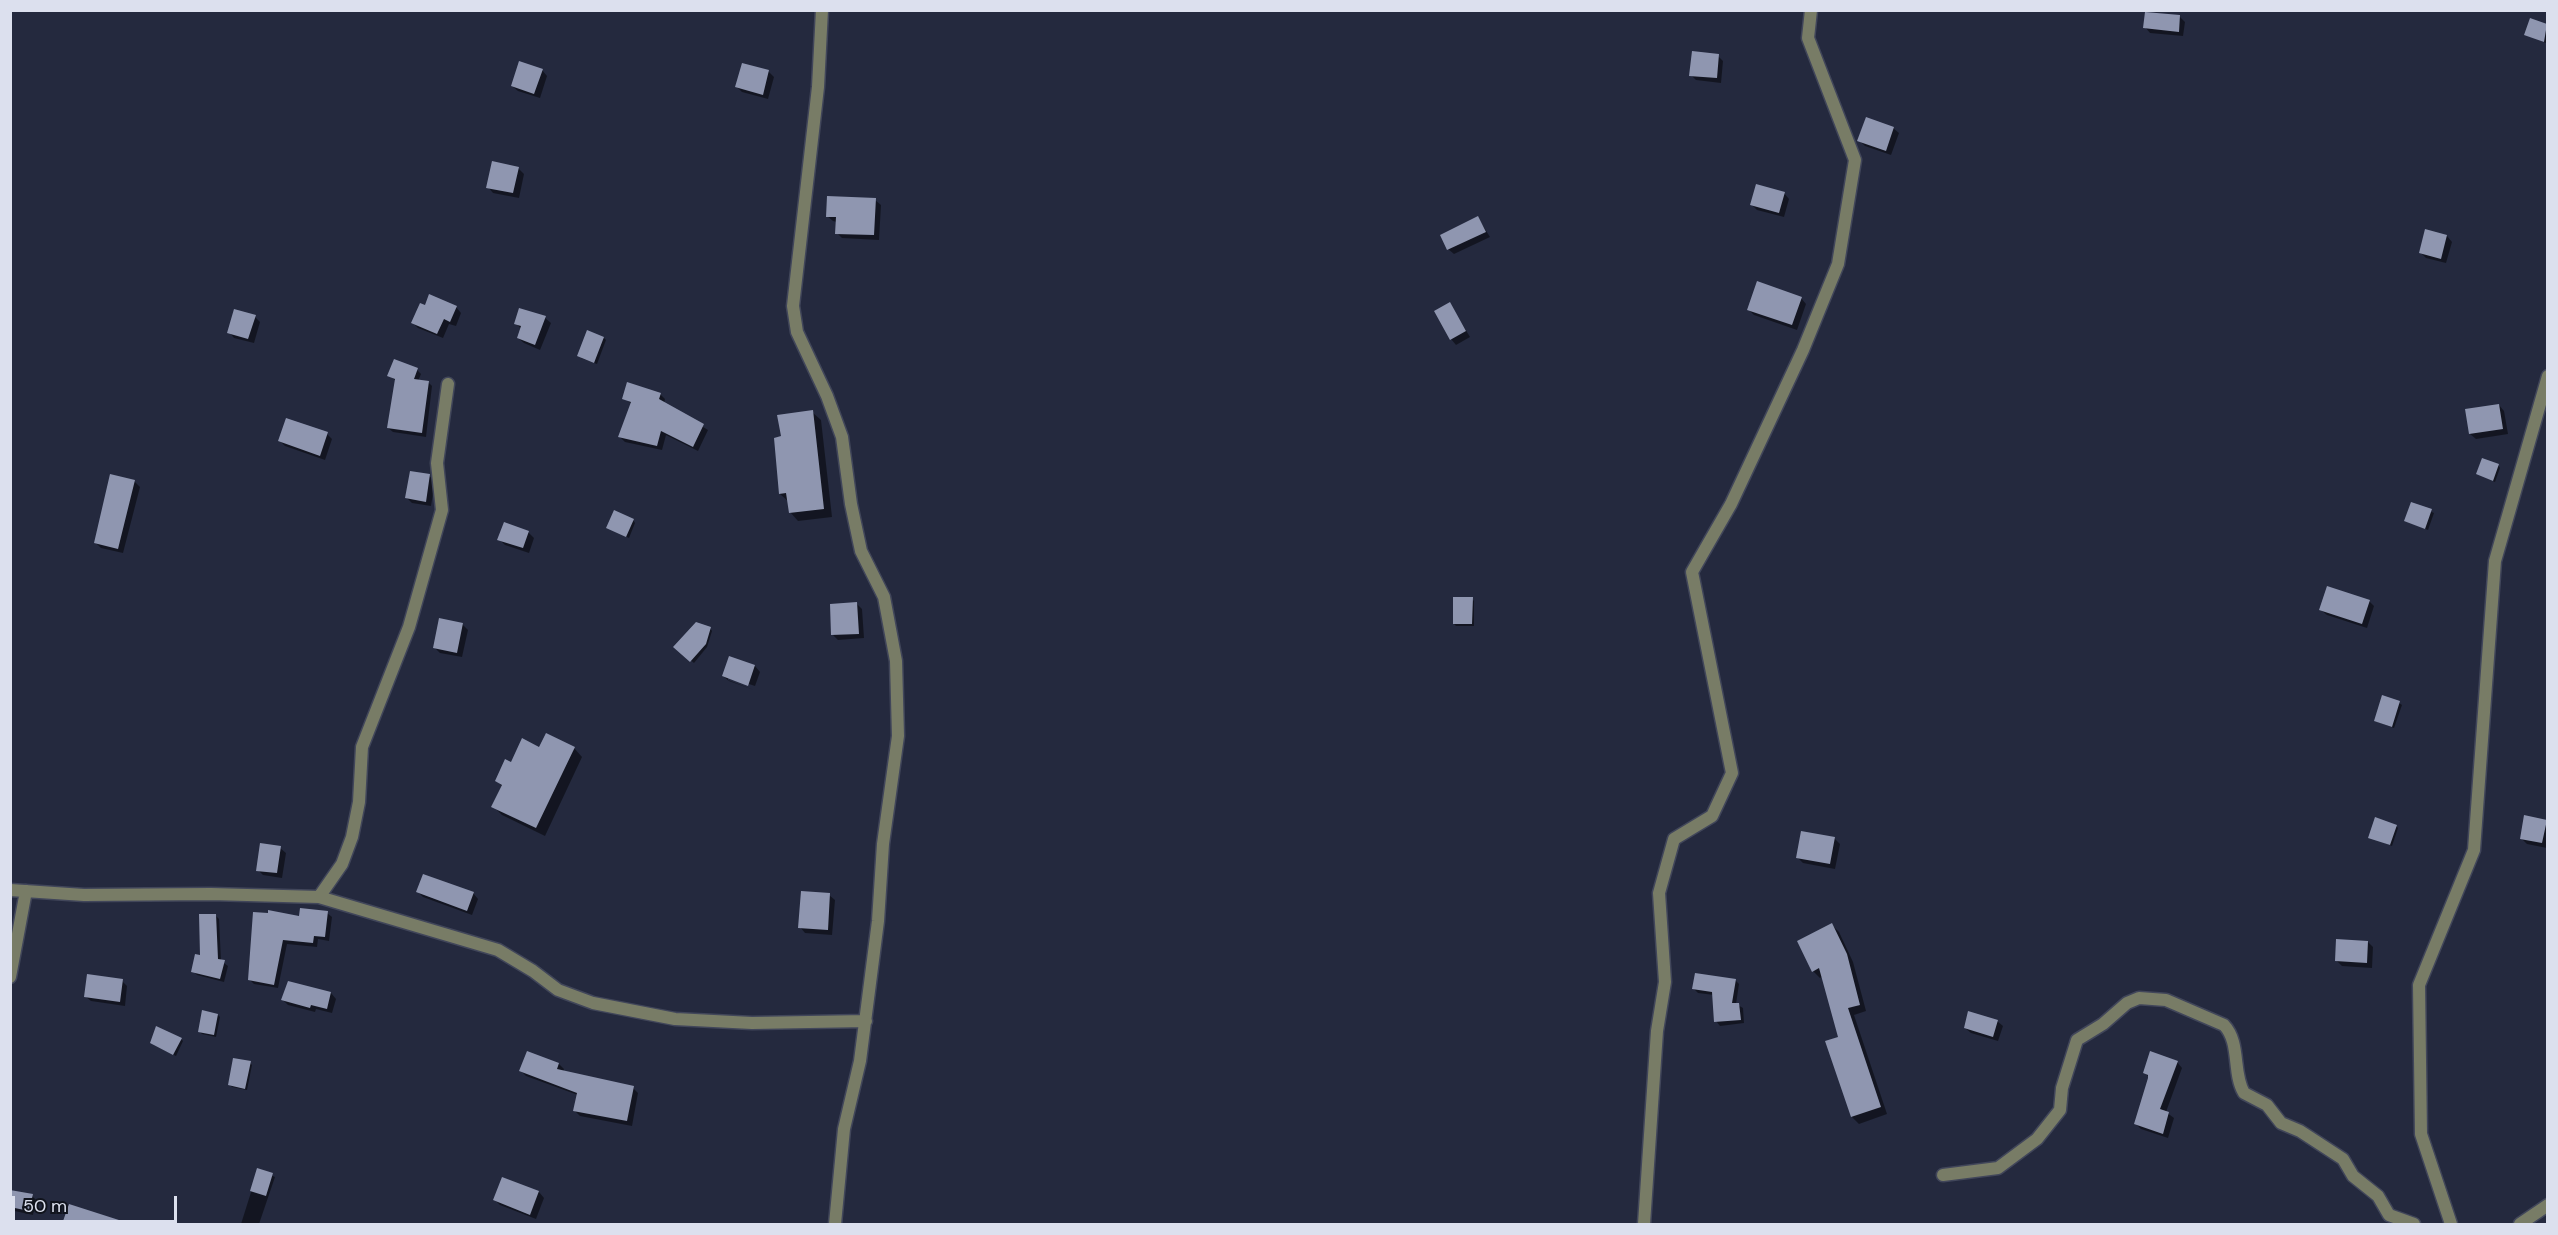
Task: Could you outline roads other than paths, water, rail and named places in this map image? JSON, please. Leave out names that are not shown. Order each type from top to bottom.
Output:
[{"type":"street","points":[[822,10],[818,87],[793,306],[797,332],[843,437],[851,504],[861,551],[884,597],[896,661],[898,736],[883,844],[878,921],[866,1021],[860,1061],[844,1129],[835,1224]]},
{"type":"street","points":[[1644,1224],[1657,1031],[1665,982],[1659,893],[1674,839],[1712,816],[1732,773],[1692,572],[1731,504],[1803,350],[1838,264],[1855,160],[1808,38],[1810,10]]},
{"type":"street","points":[[2451,1224],[2421,1134],[2419,985],[2474,849],[2495,561],[2547,376]]},
{"type":"street","points":[[319,897],[342,864],[352,837],[359,802],[362,747],[409,627],[442,510],[437,463],[448,384]]},
{"type":"street","points":[[10,890],[84,895],[211,894],[319,897],[498,950],[533,971],[558,990],[593,1004],[675,1019],[753,1023],[866,1021]]},
{"type":"street","points":[[10,977],[26,891]]},
{"type":"street","points":[[1943,1175],[1994,1170],[2037,1139],[2060,1110],[2062,1088],[2077,1040],[2103,1024],[2133,1000],[2166,1000],[2224,1025],[2229,1030],[2244,1094],[2267,1105],[2278,1122],[2300,1131],[2343,1159],[2354,1176],[2378,1196],[2389,1215],[2414,1224]]},
{"type":"street","points":[[2520,1224],[2547,1205]]}]
